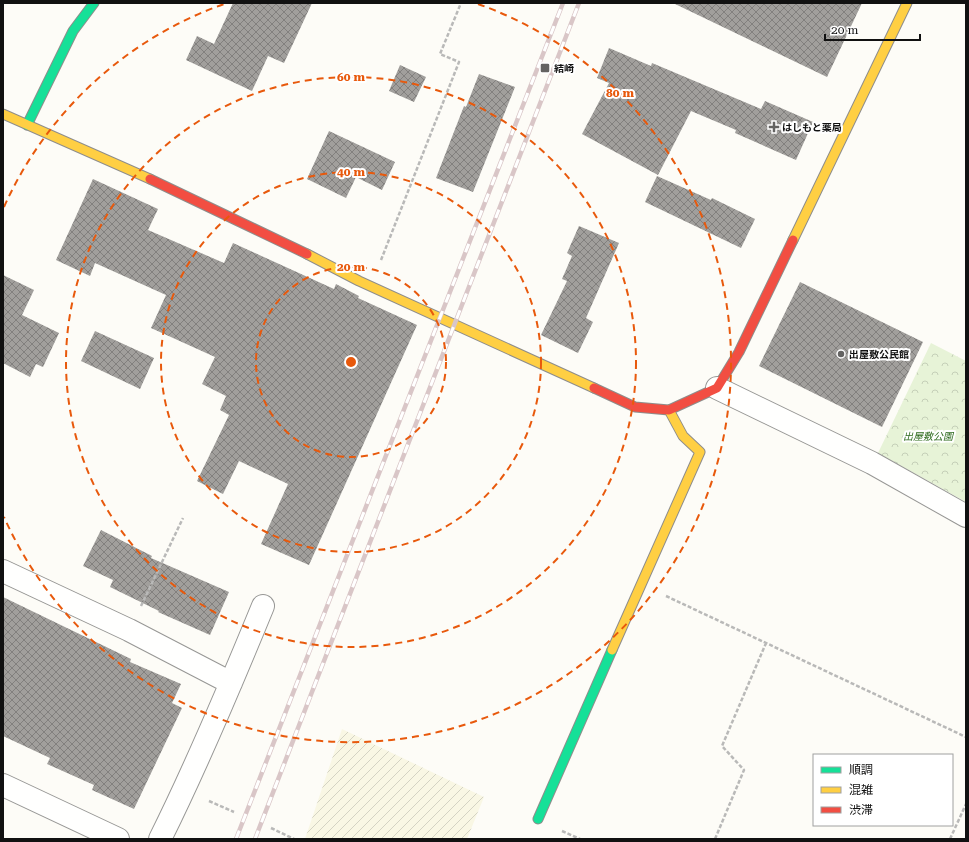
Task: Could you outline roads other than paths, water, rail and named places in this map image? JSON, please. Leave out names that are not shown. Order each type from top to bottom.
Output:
[{"type":"street","points":[[27,125],[73,31],[94,3]]},
{"type":"street","points":[[3,114],[293,246],[359,281],[524,354],[635,407],[669,410],[717,388],[739,352],[907,3]]},
{"type":"street","points":[[717,388],[872,463],[966,516]]},
{"type":"street","points":[[538,819],[700,452],[683,436],[669,410]]},
{"type":"street","points":[[3,571],[130,630],[231,683]]},
{"type":"street","points":[[160,839],[185,789],[231,683],[262,606]]},
{"type":"street","points":[[3,785],[118,839]]},
{"type":"railway","points":[[236,839],[563,3]]},
{"type":"railway","points":[[255,839],[579,3]]},
{"type":"place","name":"結崎","points":[[545,68]]},
{"type":"place","name":"はしもと薬局","points":[[774,127]]},
{"type":"place","name":"出屋敷公民館","points":[[841,354]]},
{"type":"park label","name":"出屋敷公園","points":[[928,436]]}]
